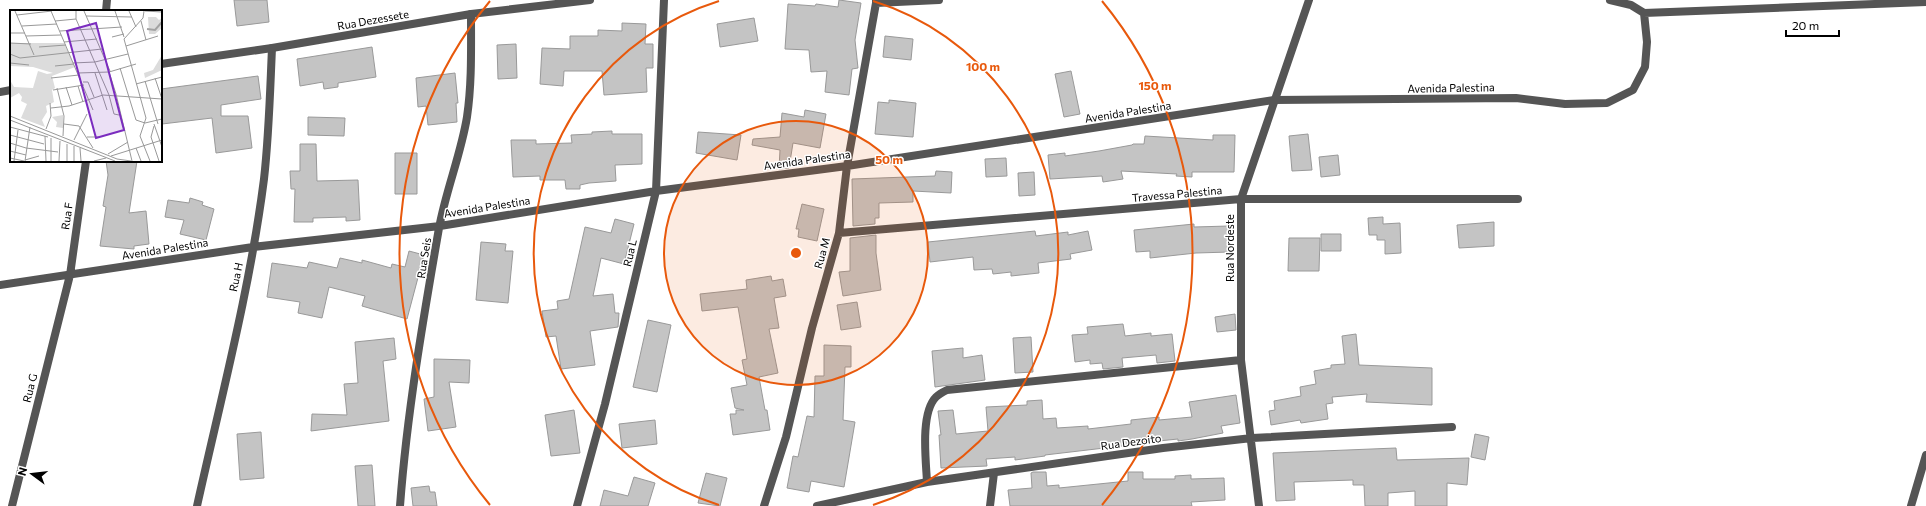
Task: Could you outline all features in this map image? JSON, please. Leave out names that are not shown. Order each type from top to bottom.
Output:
[{"type":"street","points":[[106,10],[107,0]]},
{"type":"street","name":"Rua Dezessete","points":[[162,64],[272,48],[471,14],[590,0]]},
{"type":"street","name":"Rua L","points":[[577,506],[605,404],[656,191],[664,0]]},
{"type":"street","points":[[876,2],[939,0]]},
{"type":"street","name":"Rua Nordeste","points":[[1259,506],[1242,360],[1241,200],[1309,0]]},
{"type":"street","points":[[1610,0],[1631,4],[1644,13],[1926,2]]},
{"type":"street","name":"Rua M","points":[[764,506],[786,437],[812,328],[839,233],[847,166],[876,2]]},
{"type":"street","name":"Avenida Palestina","points":[[0,285],[253,247],[440,226],[656,191],[847,166],[1274,100],[1516,98],[1565,104],[1607,103],[1633,90],[1645,67],[1647,42],[1644,13]]},
{"type":"street","name":"Rua Seis","points":[[400,506],[402,476],[415,384],[440,226],[466,117],[470,72],[471,14]]},
{"type":"street","name":"Rua H","points":[[197,506],[253,247],[264,179],[269,128],[272,48]]},
{"type":"street","points":[[0,92],[10,90]]},
{"type":"street","name":"Rua F","points":[[70,275],[86,162]]},
{"type":"street","name":"Travessa Palestina","points":[[839,233],[1241,200],[1518,199]]},
{"type":"street","name":"Rua G","points":[[12,506],[70,275]]},
{"type":"street","points":[[927,482],[926,427],[929,410],[936,397],[947,390],[1242,360]]},
{"type":"street","name":"Rua Dezoito","points":[[817,506],[927,482],[1163,448],[1252,438],[1452,427]]},
{"type":"street","points":[[1910,506],[1926,455]]},
{"type":"street","points":[[990,506],[994,473]]},
{"type":"building","points":[[234,0],[267,0],[269,22],[237,26]]},
{"type":"building","points":[[839,0],[861,3],[855,40],[858,68],[852,69],[849,95],[825,92],[827,71],[811,72],[809,50],[785,49],[788,4],[815,6],[816,4],[838,7]]},
{"type":"building","points":[[754,18],[758,41],[720,47],[717,24]]},
{"type":"building","points":[[622,23],[646,24],[645,44],[653,44],[653,68],[646,68],[647,92],[604,95],[602,71],[564,71],[563,86],[540,84],[542,48],[570,49],[570,36],[598,36],[598,30],[622,31]]},
{"type":"building","points":[[885,36],[913,39],[911,60],[883,57]]},
{"type":"building","points":[[516,44],[517,78],[498,79],[497,45]]},
{"type":"building","points":[[372,47],[376,77],[338,83],[338,87],[324,89],[323,82],[300,86],[297,59]]},
{"type":"building","points":[[1071,71],[1080,114],[1064,117],[1055,74]]},
{"type":"building","points":[[455,73],[458,103],[456,103],[457,122],[428,125],[426,106],[418,107],[416,78]]},
{"type":"building","points":[[258,76],[261,99],[221,105],[221,116],[248,116],[252,148],[216,153],[212,118],[162,124],[162,89]]},
{"type":"building","points":[[889,100],[916,103],[913,137],[875,134],[878,102],[889,103]]},
{"type":"building","points":[[805,110],[826,114],[820,148],[793,143],[789,168],[779,169],[780,150],[752,145],[753,139],[780,137],[782,113],[804,117]]},
{"type":"building","points":[[308,117],[345,118],[344,136],[308,135]]},
{"type":"building","points":[[612,131],[612,134],[642,134],[642,164],[615,165],[616,181],[589,183],[580,185],[580,189],[566,189],[565,180],[540,180],[540,176],[513,177],[511,140],[536,140],[536,144],[572,143],[571,135]]},
{"type":"building","points":[[698,132],[741,135],[737,160],[696,153]]},
{"type":"building","points":[[1308,134],[1312,170],[1292,171],[1289,136]]},
{"type":"building","points":[[1213,135],[1235,135],[1234,172],[1192,172],[1192,177],[1176,176],[1177,174],[1121,171],[1123,179],[1103,182],[1102,176],[1050,179],[1048,155],[1065,153],[1065,156],[1133,144],[1144,144],[1145,136],[1213,140]]},
{"type":"building","points":[[300,144],[316,144],[317,181],[358,180],[360,220],[346,221],[346,217],[313,218],[313,222],[294,222],[295,189],[291,189],[290,171],[300,171]]},
{"type":"building","points":[[395,153],[417,153],[417,194],[395,194]]},
{"type":"building","points":[[1338,155],[1340,175],[1321,177],[1319,157]]},
{"type":"building","points":[[1006,158],[1007,176],[986,177],[985,159]]},
{"type":"building","points":[[106,162],[137,162],[129,213],[146,211],[149,244],[134,246],[134,249],[100,246],[106,207],[103,206],[108,175]]},
{"type":"building","points":[[936,171],[952,172],[951,193],[913,191],[913,202],[879,203],[879,218],[875,218],[875,224],[853,226],[852,179],[935,176]]},
{"type":"building","points":[[1034,172],[1035,195],[1019,196],[1018,173]]},
{"type":"building","points":[[190,198],[203,202],[202,205],[214,209],[206,240],[180,234],[184,220],[165,217],[168,200],[189,203]]},
{"type":"building","points":[[802,204],[824,209],[817,241],[798,237],[799,229],[796,229]]},
{"type":"building","points":[[1383,217],[1383,224],[1400,223],[1401,253],[1385,254],[1385,240],[1377,240],[1377,235],[1369,235],[1368,218]]},
{"type":"building","points":[[615,219],[634,224],[624,264],[601,258],[593,296],[613,294],[615,313],[619,313],[618,327],[590,331],[595,365],[561,369],[556,336],[546,337],[542,311],[558,309],[557,301],[569,299],[585,227],[611,233]]},
{"type":"building","points":[[1494,222],[1494,246],[1459,248],[1457,225]]},
{"type":"building","points":[[1194,224],[1194,227],[1229,226],[1230,252],[1196,253],[1150,258],[1150,251],[1136,252],[1134,230]]},
{"type":"building","points":[[1035,231],[1036,236],[1068,232],[1068,235],[1088,231],[1092,250],[1070,254],[1071,259],[1038,263],[1039,273],[1011,276],[1011,272],[993,274],[992,269],[974,270],[973,257],[930,262],[928,242]]},
{"type":"building","points":[[1321,234],[1341,234],[1341,251],[1321,251]]},
{"type":"building","points":[[876,235],[876,253],[881,290],[843,296],[839,272],[850,271],[850,238]]},
{"type":"building","points":[[1289,238],[1320,238],[1319,271],[1288,271]]},
{"type":"building","points":[[481,242],[506,244],[505,251],[513,251],[508,303],[476,300]]},
{"type":"building","points":[[409,251],[424,255],[407,319],[362,306],[365,296],[329,287],[322,318],[298,313],[300,302],[267,297],[272,263],[307,268],[309,262],[337,268],[340,258],[362,263],[362,260],[391,268],[392,264],[405,267]]},
{"type":"building","points":[[771,276],[772,281],[783,279],[786,296],[774,298],[779,328],[769,329],[778,373],[759,377],[770,430],[733,435],[730,414],[736,414],[736,410],[744,410],[735,408],[731,388],[747,385],[742,360],[747,359],[738,307],[702,311],[700,294],[747,289],[746,280]]},
{"type":"building","points":[[857,302],[861,327],[841,330],[837,305]]},
{"type":"building","points":[[1235,314],[1236,330],[1217,332],[1215,317]]},
{"type":"building","points":[[648,320],[671,325],[657,392],[633,387]]},
{"type":"building","points":[[1123,324],[1125,336],[1151,333],[1151,336],[1172,334],[1175,361],[1157,363],[1156,355],[1122,358],[1123,367],[1103,369],[1102,363],[1090,364],[1090,360],[1075,362],[1072,335],[1088,334],[1087,327]]},
{"type":"building","points":[[1356,334],[1359,365],[1432,368],[1432,405],[1366,402],[1367,394],[1332,397],[1333,403],[1326,404],[1328,419],[1301,423],[1300,420],[1271,425],[1269,411],[1275,410],[1274,401],[1301,396],[1300,387],[1316,384],[1314,371],[1331,368],[1331,365],[1345,364],[1342,336]]},
{"type":"building","points":[[1031,337],[1033,372],[1015,373],[1013,338]]},
{"type":"building","points":[[394,338],[396,359],[383,361],[389,421],[311,431],[312,414],[347,415],[344,384],[358,383],[355,342]]},
{"type":"building","points":[[824,345],[851,346],[851,367],[845,367],[843,420],[855,422],[844,487],[811,481],[809,492],[787,488],[793,456],[798,457],[807,416],[814,417],[815,376],[824,376]]},
{"type":"building","points":[[963,348],[963,358],[982,355],[985,380],[935,387],[932,351]]},
{"type":"building","points":[[434,359],[470,360],[469,383],[449,382],[456,427],[428,431],[424,399],[434,397]]},
{"type":"building","points":[[1236,395],[1240,423],[1221,426],[1223,433],[1178,441],[1178,439],[1129,444],[1130,445],[1015,460],[1015,457],[986,459],[987,466],[941,468],[939,435],[941,435],[938,411],[953,410],[956,434],[988,431],[986,407],[1027,405],[1027,401],[1042,400],[1043,419],[1056,418],[1057,428],[1088,426],[1088,429],[1131,424],[1131,420],[1159,417],[1159,420],[1192,417],[1189,402]]},
{"type":"building","points":[[574,410],[580,453],[551,456],[545,415]]},
{"type":"building","points":[[655,420],[657,444],[622,448],[619,424]]},
{"type":"building","points":[[261,432],[264,478],[240,480],[237,434]]},
{"type":"building","points":[[1475,434],[1489,437],[1485,460],[1471,457]]},
{"type":"building","points":[[1396,448],[1397,460],[1469,458],[1467,485],[1447,483],[1447,506],[1415,506],[1415,491],[1388,493],[1388,506],[1365,506],[1364,485],[1353,485],[1353,480],[1294,482],[1295,500],[1276,501],[1273,453]]},
{"type":"building","points":[[372,465],[375,506],[358,506],[355,466]]},
{"type":"building","points":[[1046,472],[1047,486],[1059,485],[1059,488],[1128,481],[1128,472],[1143,472],[1143,479],[1175,479],[1175,476],[1191,475],[1191,479],[1224,478],[1225,500],[1191,502],[1192,506],[1010,506],[1008,490],[1032,488],[1031,473]]},
{"type":"building","points":[[706,473],[727,478],[720,506],[698,503]]},
{"type":"building","points":[[634,477],[655,483],[648,506],[600,506],[604,490],[628,496]]},
{"type":"building","points":[[429,486],[430,492],[435,492],[437,506],[413,506],[411,488]]}]
